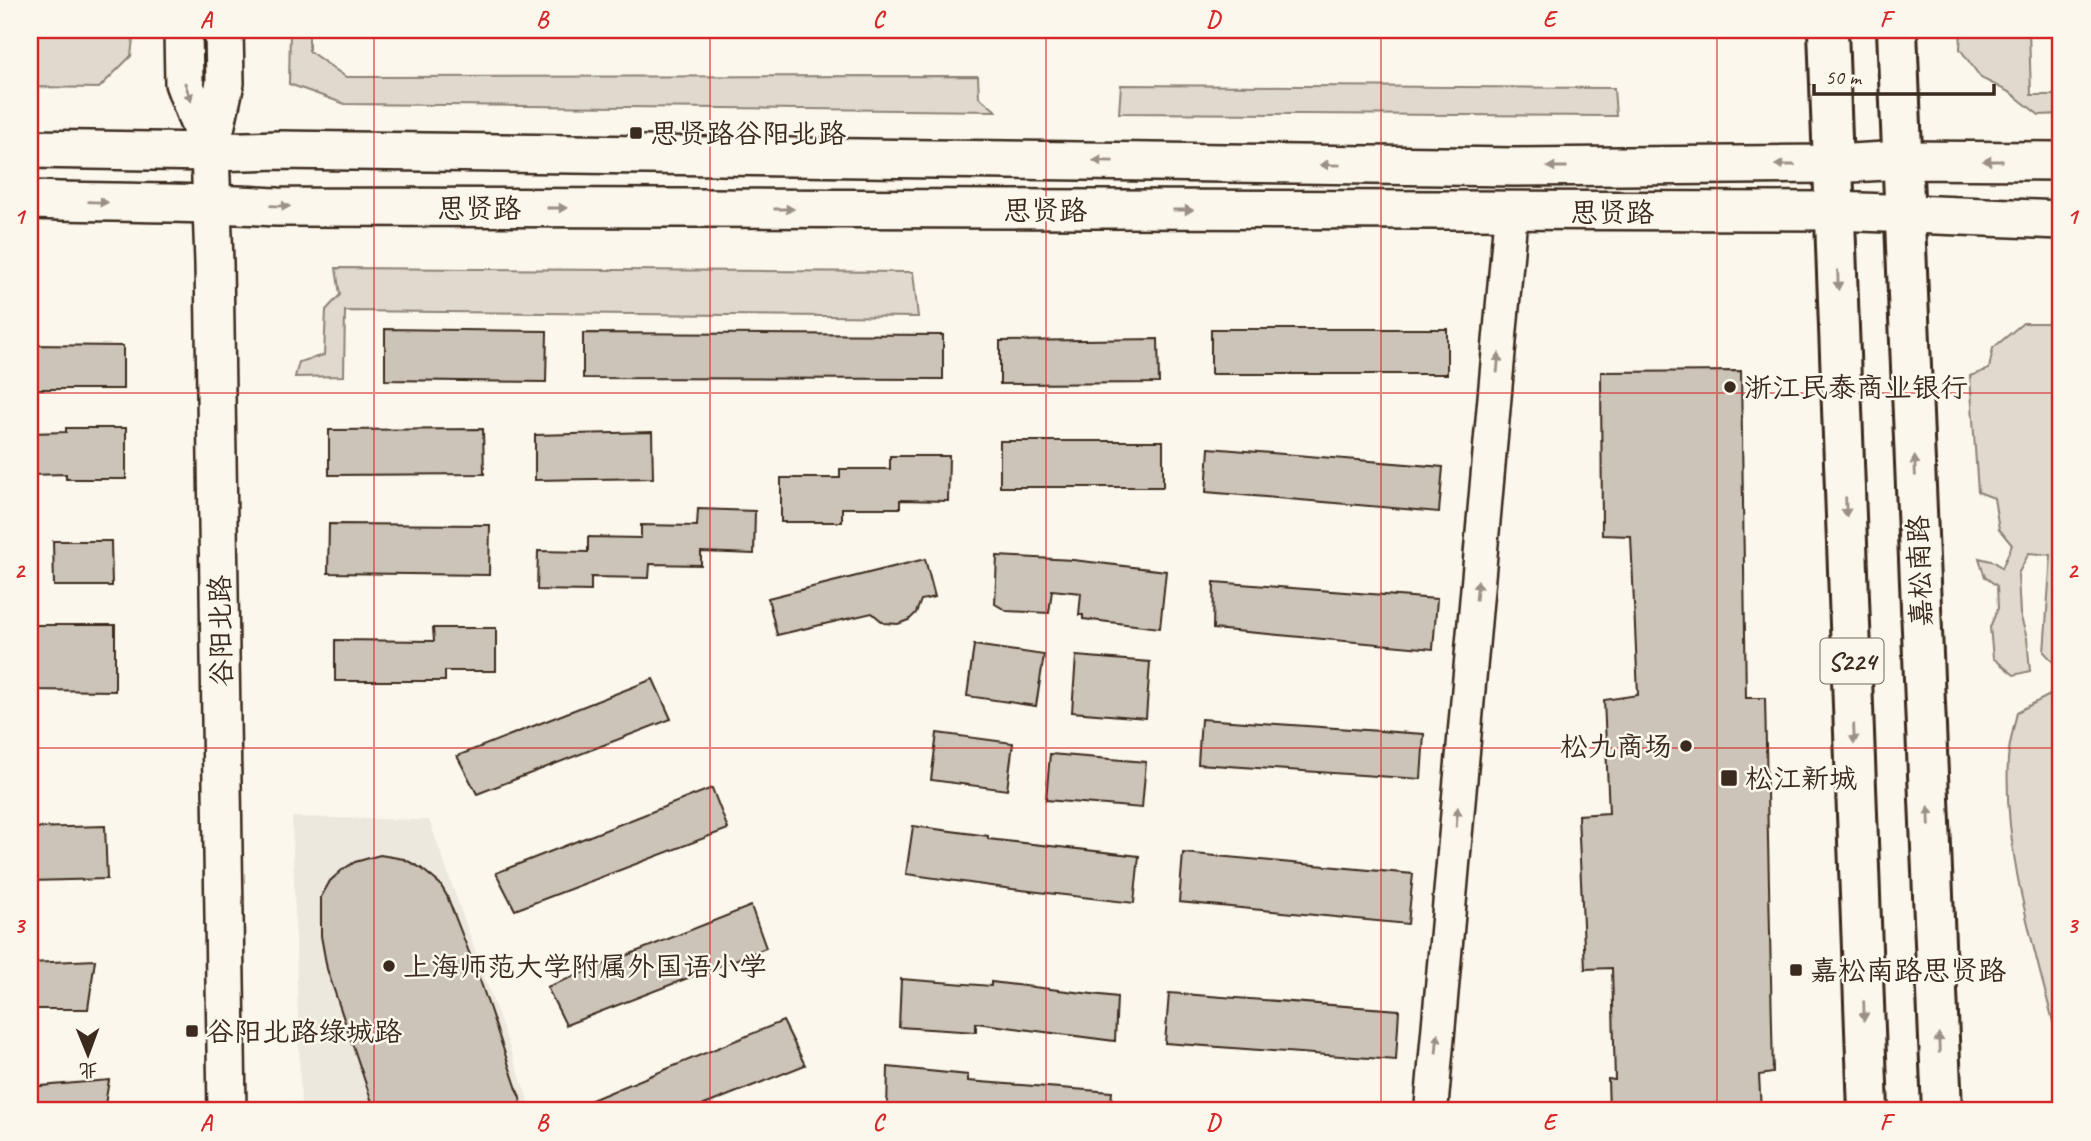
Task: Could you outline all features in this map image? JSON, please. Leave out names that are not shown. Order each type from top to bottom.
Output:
[{"type":"main road","name":"谷阳北路","points":[[183,30],[184,83],[211,152]]},
{"type":"main road","name":"谷阳北路","points":[[224,30],[225,83],[211,152],[227,1111]]},
{"type":"main road","name":"S224","points":[[1828,30],[1868,1111]]},
{"type":"main road","name":"嘉松南路","points":[[1897,30],[1942,1111]]},
{"type":"main road","name":"思贤路","points":[[30,149],[1515,167],[1834,164],[1902,160],[2061,161]]},
{"type":"main road","name":"思贤路","points":[[30,201],[212,203],[278,207],[1836,212],[2061,220]]},
{"type":"street","points":[[1431,1111],[1511,212]]},
{"type":"shaded area","points":[[30,30],[134,30],[131,56],[99,88],[30,87]]},
{"type":"shaded area","points":[[290,30],[309,30],[309,51],[346,77],[978,76],[979,97],[996,111],[345,104],[289,84]]},
{"type":"shaded area","points":[[1961,30],[2029,30],[2031,95],[2061,95],[2061,114],[2039,115],[2011,93],[1981,78],[1960,49]]},
{"type":"shaded area","points":[[1121,85],[1614,88],[1616,116],[1119,113]]},
{"type":"shaded area","points":[[336,268],[913,272],[918,317],[345,311],[344,376],[295,377],[299,362],[324,355],[326,310],[340,295]]},
{"type":"shaded area","points":[[2023,323],[2061,323],[2061,1064],[2060,1049],[2016,869],[2008,796],[2009,753],[2017,712],[2050,695],[2056,665],[2044,652],[2051,555],[2029,553],[2018,574],[2020,614],[2027,638],[2030,671],[2014,675],[1993,658],[1990,627],[1998,608],[1997,586],[1985,577],[1979,558],[1995,562],[2002,568],[2012,545],[1999,529],[1994,498],[1978,492],[1970,376],[1989,369],[1993,348]]},
{"type":"shaded area","name":"上海师范大学附属外国语小学","points":[[292,817],[429,820],[532,1111],[301,1111]]},
{"type":"building","points":[[385,329],[547,331],[546,382],[385,380]]},
{"type":"building","points":[[1211,329],[1447,329],[1447,374],[1211,374]]},
{"type":"building","points":[[583,333],[943,335],[943,379],[583,378]]},
{"type":"building","points":[[1158,339],[1159,383],[1000,384],[1000,341]]},
{"type":"building","points":[[30,345],[123,346],[123,389],[30,389]]},
{"type":"building","name":"松九商场","points":[[1741,371],[1746,698],[1765,698],[1773,1073],[1759,1075],[1761,1111],[1609,1111],[1608,1079],[1615,1080],[1612,968],[1585,969],[1578,815],[1609,813],[1604,700],[1638,695],[1631,536],[1602,535],[1601,372]]},
{"type":"building","points":[[66,428],[126,428],[126,479],[66,479],[66,474],[30,475],[30,433],[66,432]]},
{"type":"building","points":[[483,429],[484,474],[329,475],[329,430]]},
{"type":"building","points":[[652,432],[653,478],[535,480],[535,435]]},
{"type":"building","points":[[1000,441],[1163,441],[1163,487],[1000,487]]},
{"type":"building","points":[[1209,448],[1443,467],[1439,512],[1206,492]]},
{"type":"building","points":[[890,456],[949,456],[948,501],[900,500],[900,508],[842,508],[842,522],[781,522],[781,478],[840,478],[840,469],[890,469]]},
{"type":"building","points":[[698,509],[755,511],[754,554],[701,552],[701,565],[650,564],[649,578],[591,577],[591,591],[537,590],[538,551],[588,552],[588,537],[641,538],[641,525],[697,526]]},
{"type":"building","points":[[329,524],[490,525],[489,575],[328,573]]},
{"type":"building","points":[[53,541],[111,541],[112,586],[54,586]]},
{"type":"building","points":[[997,556],[1073,560],[1166,571],[1160,628],[1083,619],[1083,615],[1079,615],[1081,593],[1052,590],[1049,613],[1007,611],[995,604]]},
{"type":"building","points":[[925,559],[935,597],[921,600],[916,613],[909,620],[898,624],[884,623],[872,613],[777,635],[768,598]]},
{"type":"building","points":[[1214,582],[1437,599],[1433,649],[1213,629]]},
{"type":"building","points":[[30,625],[115,625],[115,691],[30,690]]},
{"type":"building","points":[[433,628],[496,628],[496,671],[445,671],[445,681],[335,681],[335,640],[434,641]]},
{"type":"building","points":[[974,645],[1044,655],[1036,706],[967,696]]},
{"type":"building","points":[[1076,656],[1150,662],[1146,718],[1072,712]]},
{"type":"building","points":[[653,679],[671,719],[477,794],[457,756]]},
{"type":"building","points":[[1201,719],[1424,734],[1421,779],[1198,764]]},
{"type":"building","points":[[937,733],[1013,743],[1007,790],[931,780]]},
{"type":"building","points":[[1050,754],[1146,762],[1142,808],[1046,800]]},
{"type":"building","points":[[712,788],[728,829],[515,910],[496,873]]},
{"type":"building","points":[[105,826],[107,879],[30,881],[30,828]]},
{"type":"building","points":[[913,826],[988,836],[988,839],[1139,856],[1134,903],[906,874]]},
{"type":"building","points":[[1183,853],[1413,874],[1408,924],[1179,902]]},
{"type":"building","name":"上海师范大学附属外国语小学","points":[[380,855],[404,859],[421,868],[440,884],[447,896],[481,983],[522,1111],[375,1111],[327,969],[321,936],[321,897],[330,881],[342,870],[355,862]]},
{"type":"building","points":[[751,906],[766,948],[566,1025],[547,987]]},
{"type":"building","points":[[95,960],[88,1009],[30,1009],[30,963]]},
{"type":"building","points":[[901,979],[991,986],[991,982],[1117,997],[1115,1041],[976,1023],[976,1032],[899,1027]]},
{"type":"building","points":[[1169,993],[1399,1010],[1396,1060],[1165,1043]]},
{"type":"building","points":[[783,1021],[805,1065],[689,1111],[565,1111]]},
{"type":"building","points":[[888,1067],[968,1075],[968,1081],[1112,1092],[1110,1111],[887,1111]]},
{"type":"building","points":[[109,1080],[104,1111],[30,1111],[30,1087]]},
{"type":"place","name":"思贤路谷阳北路","points":[[636,133]]},
{"type":"place","name":"浙江民泰商业银行","points":[[1730,387]]},
{"type":"place","name":"松九商场","points":[[1686,746]]},
{"type":"place","name":"松江新城","points":[[1729,778]]},
{"type":"place","name":"上海师范大学附属外国语小学","points":[[389,966]]},
{"type":"place","name":"嘉松南路思贤路","points":[[1796,970]]},
{"type":"place","name":"谷阳北路绿城路","points":[[192,1031]]}]
